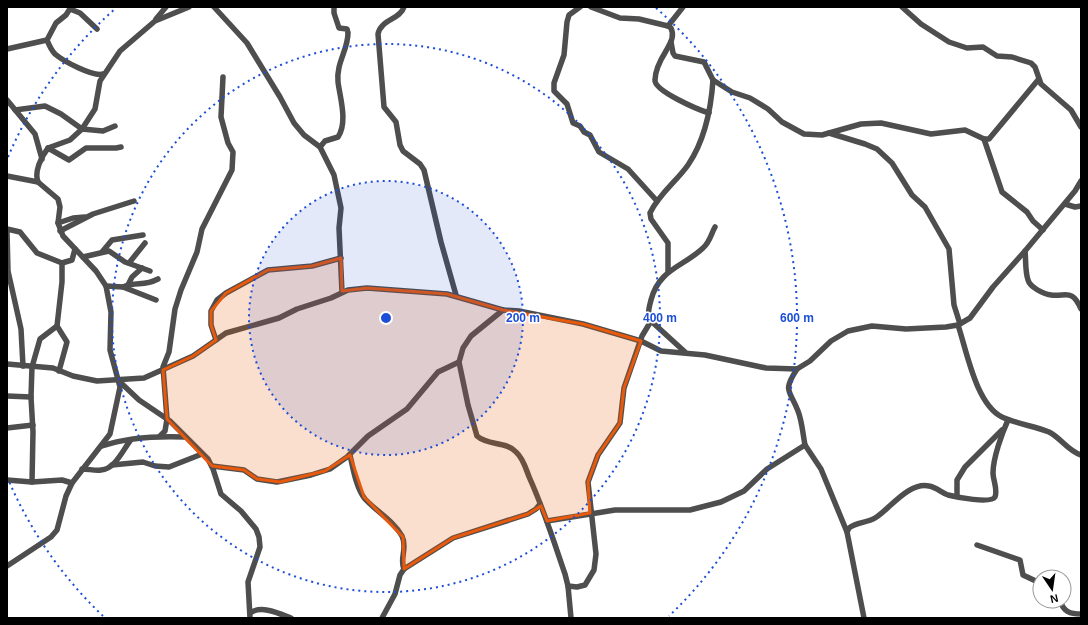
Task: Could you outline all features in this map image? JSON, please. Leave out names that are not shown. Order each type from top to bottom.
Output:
[{"type":"street","points":[[38,182],[37,174],[42,159],[48,148],[70,140],[82,129],[95,108],[98,87],[103,74],[120,51],[155,21],[166,7]]},
{"type":"street","points":[[155,21],[189,7]]},
{"type":"street","points":[[214,7],[249,47],[280,97],[294,123],[304,135],[320,147],[334,175],[340,198],[342,292]]},
{"type":"street","points":[[320,147],[325,141],[338,137],[342,129],[342,102],[338,73],[340,59],[348,33],[347,29],[339,28],[334,13],[334,7]]},
{"type":"street","points":[[404,7],[400,14],[380,27],[378,34],[384,107],[394,118],[400,146],[403,151],[420,164],[424,170],[441,242],[456,296]]},
{"type":"street","points":[[580,7],[569,15],[564,55],[554,83],[554,91],[557,96],[566,103],[573,123],[580,126],[590,135],[599,152],[628,169],[657,201]]},
{"type":"street","points":[[591,7],[620,18],[639,19],[668,26],[672,32],[671,42],[675,56],[704,62],[713,80],[729,90],[756,102],[771,111],[782,122],[804,134],[829,133],[861,124],[881,123],[931,134],[965,130],[984,139],[989,139],[1038,80]]},
{"type":"street","points":[[668,26],[683,7]]},
{"type":"street","points":[[902,7],[922,24],[949,42],[967,48],[983,47],[997,56],[1012,57],[1031,63],[1036,69],[1038,80],[1044,88],[1071,110],[1081,127]]},
{"type":"street","points":[[7,49],[47,40],[56,23],[71,8],[80,13],[97,29]]},
{"type":"street","points":[[47,40],[56,55],[91,73],[99,75],[103,74]]},
{"type":"street","points":[[671,42],[658,69],[654,80],[655,84],[684,103],[709,113]]},
{"type":"street","points":[[160,436],[165,431],[167,419],[163,370],[164,360],[169,352],[175,309],[181,290],[197,252],[200,235],[210,211],[232,170],[234,152],[228,143],[221,117],[223,77]]},
{"type":"street","points":[[668,271],[668,243],[650,215],[657,201],[689,163],[705,130],[709,113],[713,80]]},
{"type":"street","points":[[7,100],[35,134],[42,159]]},
{"type":"street","points":[[15,110],[45,106],[82,129],[103,130],[116,126]]},
{"type":"street","points":[[829,133],[877,149],[892,163],[912,194],[925,207],[949,249],[954,305],[959,325],[973,375],[984,399],[993,412],[1008,420],[1048,432],[1060,440],[1071,451],[1081,455]]},
{"type":"street","points":[[984,139],[1002,192],[1027,212],[1033,222],[1043,230]]},
{"type":"street","points":[[48,148],[69,160],[85,149],[121,147]]},
{"type":"street","points":[[7,176],[38,182],[58,199],[60,207],[58,223],[60,231],[66,240],[96,271],[106,286],[111,312],[110,350],[120,381],[139,400],[167,419],[202,454],[212,466],[221,494],[241,511],[256,529],[259,537],[259,553],[247,589],[250,616]]},
{"type":"street","points":[[864,618],[847,532],[821,469],[805,445],[798,412],[790,398],[788,388],[790,379],[797,369],[810,361],[831,341],[848,331],[872,326],[922,329],[959,325],[974,314],[993,287],[1065,204],[1081,181]]},
{"type":"street","points":[[60,231],[87,216],[134,200]]},
{"type":"street","points":[[1065,204],[1075,208],[1081,206]]},
{"type":"street","points":[[58,223],[73,218],[87,216]]},
{"type":"street","points":[[685,352],[651,321],[648,312],[653,291],[668,271],[704,247],[709,241],[715,226]]},
{"type":"street","points":[[23,366],[21,329],[8,271],[7,230],[22,232],[34,251],[62,263],[72,260],[75,249]]},
{"type":"street","points":[[102,252],[112,240],[143,235]]},
{"type":"street","points":[[129,263],[145,243]]},
{"type":"street","points":[[1025,251],[1028,279],[1032,285],[1036,289],[1050,295],[1065,294],[1074,297],[1081,309]]},
{"type":"street","points":[[83,257],[102,252],[110,252],[129,263],[150,271]]},
{"type":"street","points":[[216,340],[211,325],[212,311],[217,300],[226,293],[268,270],[314,265],[341,258]]},
{"type":"street","points":[[59,371],[67,342],[57,326],[62,282],[62,263]]},
{"type":"street","points":[[126,286],[132,277],[142,268]]},
{"type":"street","points":[[106,286],[147,285],[158,280]]},
{"type":"street","points":[[126,286],[156,300]]},
{"type":"street","points":[[7,364],[52,368],[97,381],[120,381],[148,377],[193,356],[226,333],[279,318],[297,309],[331,298],[342,292],[367,288],[456,296],[503,310],[519,311],[584,324],[641,341],[661,351],[685,352],[766,368],[797,369]]},
{"type":"street","points":[[503,310],[471,336],[463,348],[459,362],[468,405],[476,434],[482,440],[509,446],[518,453],[525,464],[547,520],[568,586],[571,618]]},
{"type":"street","points":[[568,586],[577,587],[585,585],[594,570],[596,554],[590,513],[588,482],[598,455],[620,423],[624,388],[641,341],[651,321]]},
{"type":"street","points":[[32,482],[32,367],[40,339],[57,326]]},
{"type":"street","points":[[212,466],[244,470],[257,479],[280,482],[330,469],[350,455],[368,436],[407,409],[438,372],[459,362]]},
{"type":"street","points":[[7,566],[51,537],[56,532],[60,524],[66,496],[72,483],[112,430],[120,381]]},
{"type":"street","points":[[7,396],[31,397]]},
{"type":"street","points":[[847,532],[852,526],[875,518],[901,497],[918,487],[930,486],[950,496],[988,501],[995,498],[993,469],[1008,420]]},
{"type":"street","points":[[7,428],[33,426]]},
{"type":"street","points":[[957,496],[957,480],[965,467],[1004,429]]},
{"type":"street","points":[[101,446],[130,441],[139,437],[184,437]]},
{"type":"street","points":[[112,465],[130,441]]},
{"type":"street","points":[[547,520],[590,513],[630,510],[684,511],[721,502],[744,491],[767,469],[805,445]]},
{"type":"street","points":[[82,469],[101,470],[112,465],[143,462],[155,466],[169,467],[202,454]]},
{"type":"street","points":[[350,455],[356,479],[364,497],[396,527],[403,537],[405,547],[402,560],[404,569]]},
{"type":"street","points":[[7,480],[32,482],[62,480],[72,483]]},
{"type":"street","points":[[382,618],[395,594],[400,575],[404,569],[453,538],[528,514],[536,509],[540,504]]},
{"type":"street","points":[[977,545],[1020,560],[1023,575],[1032,579]]},
{"type":"street","points":[[250,616],[259,609],[290,618]]},
{"type":"street","points":[[1064,609],[1068,613],[1081,614]]},
{"type":"highlighted area","points":[[341,258],[342,291],[367,288],[447,294],[503,310],[583,324],[641,341],[624,388],[620,423],[598,455],[588,482],[590,513],[547,521],[541,506],[528,514],[453,538],[404,569],[403,537],[364,497],[350,455],[325,471],[280,482],[257,479],[244,470],[212,466],[167,419],[163,370],[193,356],[216,340],[211,325],[211,311],[226,293],[268,270],[312,266]]}]
